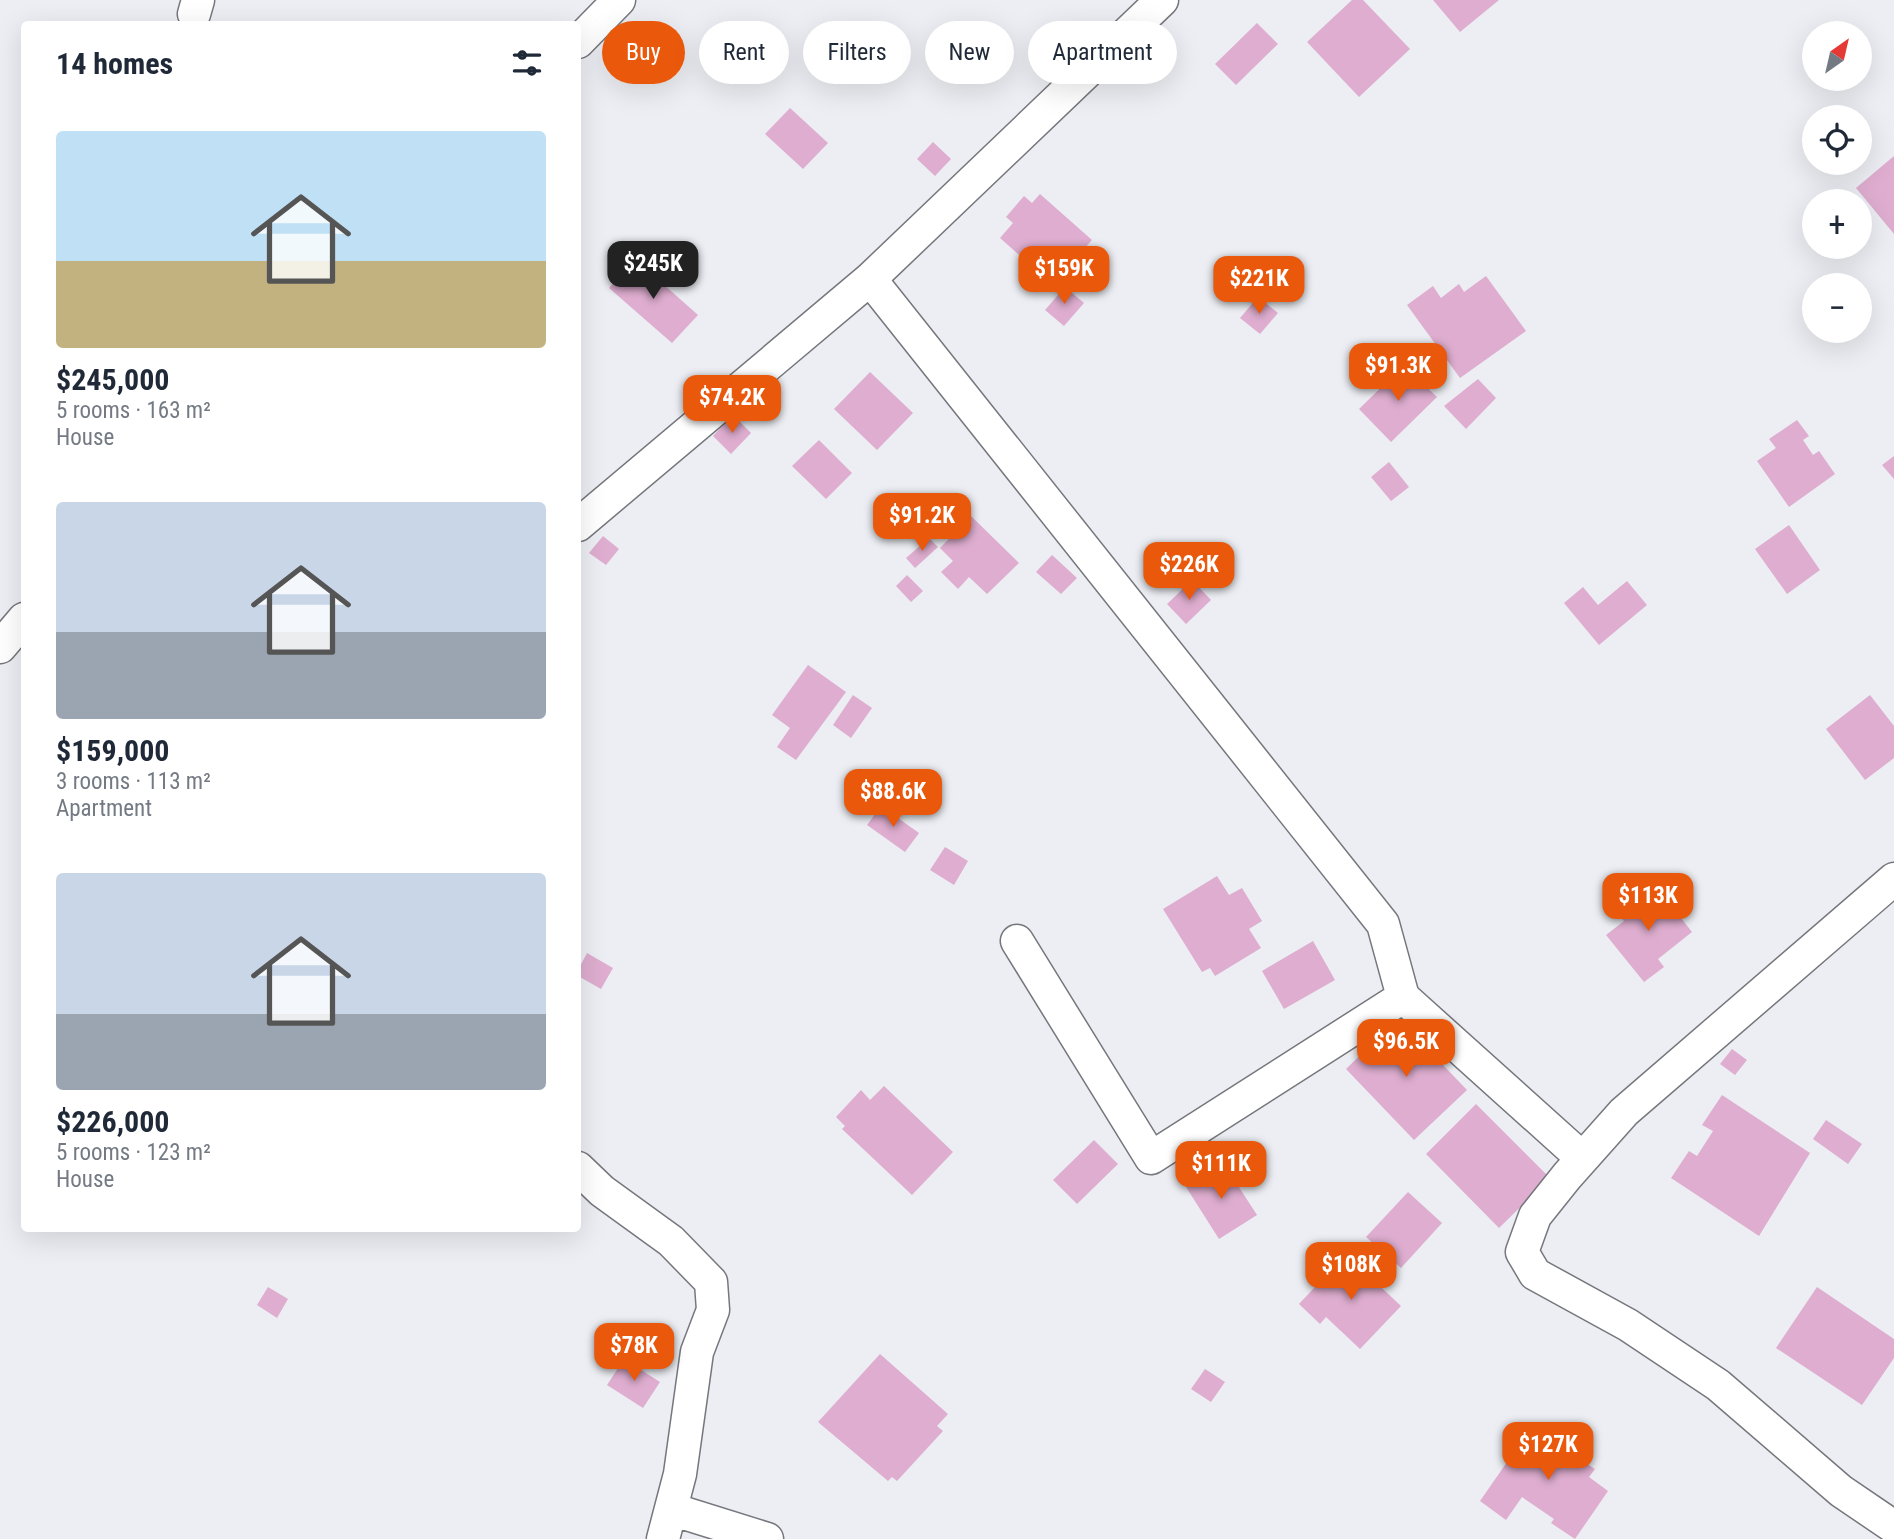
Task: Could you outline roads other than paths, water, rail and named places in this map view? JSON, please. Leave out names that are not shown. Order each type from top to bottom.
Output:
[{"type":"street","points":[[581,39],[619,0]]},
{"type":"street","points":[[581,521],[870,279],[1162,0]]},
{"type":"street","points":[[870,279],[1383,924],[1403,996],[1582,1158]]},
{"type":"street","points":[[0,647],[21,622]]},
{"type":"street","points":[[1894,879],[1624,1112],[1535,1216],[1522,1252],[1535,1275],[1628,1325],[1718,1385],[1841,1491],[1894,1527]]},
{"type":"street","points":[[1017,941],[1151,1158],[1403,996]]},
{"type":"street","points":[[581,1171],[601,1191],[671,1241],[711,1282],[713,1310],[697,1352],[680,1474],[663,1539]]},
{"type":"street","points":[[671,1509],[768,1539]]}]
